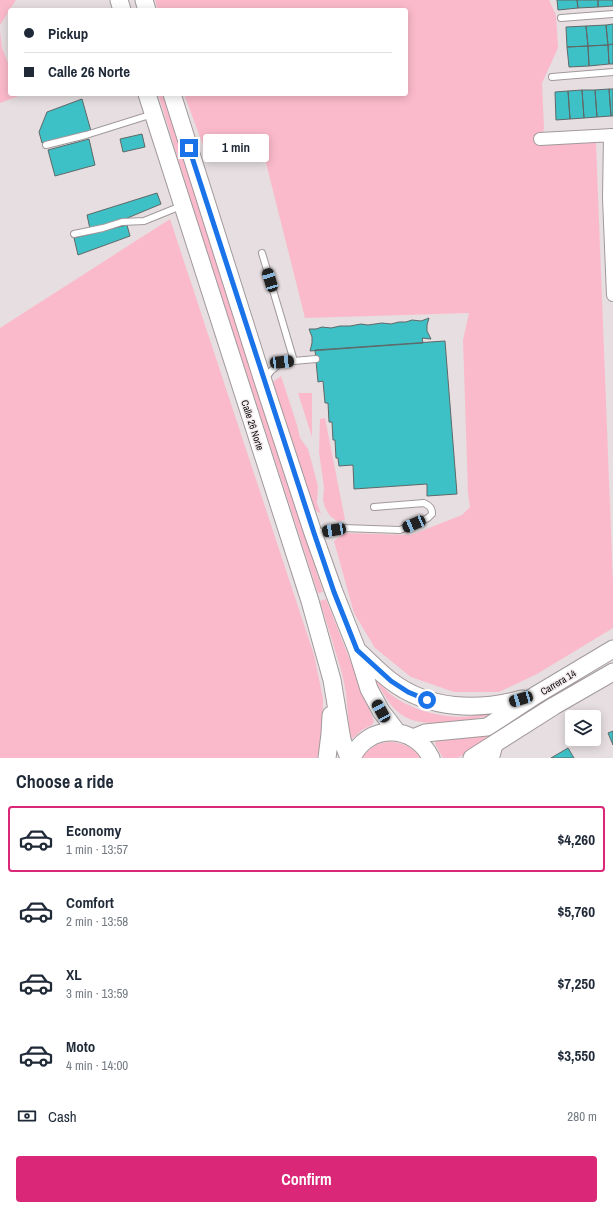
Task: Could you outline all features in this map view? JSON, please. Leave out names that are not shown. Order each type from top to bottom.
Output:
[{"type":"street","name":"Calle 26 Norte","points":[[148,96],[310,601],[332,680],[342,740],[350,758]]},
{"type":"street","points":[[173,99],[334,592],[357,650],[369,689],[381,711],[397,732]]},
{"type":"street","points":[[540,139],[612,135],[611,198],[613,295]]},
{"type":"street","name":"Carrera 14","points":[[413,738],[425,733],[487,726],[613,649]]},
{"type":"street","points":[[357,650],[391,681],[408,692],[433,702],[454,706],[477,707],[506,703],[536,695]]},
{"type":"street","name":"Carrera 14","points":[[472,758],[495,750],[554,706],[613,672]]},
{"type":"street","points":[[326,758],[330,734],[332,680]]},
{"type":"street","points":[[350,758],[358,747],[372,736],[388,732],[397,732],[413,738],[426,749],[431,758]]},
{"type":"lane","points":[[561,18],[613,14]]},
{"type":"lane","points":[[552,77],[613,72]]},
{"type":"lane","points":[[46,145],[86,135],[152,112]]},
{"type":"lane","points":[[74,234],[103,228],[122,222],[144,221],[182,206]]},
{"type":"lane","points":[[262,253],[294,361]]},
{"type":"lane","points":[[264,381],[271,371],[282,362],[316,359]]},
{"type":"lane","points":[[314,533],[343,528],[400,530],[428,518],[432,514],[432,510],[424,503],[374,506]]},
{"type":"shaded area","points":[[0,0],[16,0],[11,8],[8,8],[8,12],[0,25]]},
{"type":"shaded area","points":[[155,0],[549,0],[556,15],[558,48],[542,83],[544,129],[539,144],[596,143],[613,584],[613,628],[537,674],[499,692],[454,692],[411,677],[375,648],[354,613],[334,541],[344,533],[411,535],[462,515],[470,507],[468,493],[463,340],[469,313],[305,318],[260,139],[203,145],[185,96],[408,96],[408,8],[157,8]]},
{"type":"shaded area","points":[[0,31],[2,48],[8,63],[8,96],[18,96],[0,103]]},
{"type":"shaded area","points":[[159,96],[164,96],[323,592],[318,593],[203,239]]},
{"type":"shaded area","points":[[170,219],[314,655],[323,699],[322,741],[317,758],[0,758],[0,328]]},
{"type":"shaded area","points":[[281,376],[300,438],[308,449],[318,486],[317,503],[321,514],[310,507],[273,382]]},
{"type":"shaded area","points":[[298,393],[312,393],[312,437]]},
{"type":"shaded area","points":[[325,418],[345,520],[337,521],[330,516],[323,500],[324,487],[319,452],[320,419]]},
{"type":"shaded area","points":[[326,599],[374,721],[372,725],[362,730],[353,738],[350,738],[346,693],[342,673],[320,601]]},
{"type":"shaded area","points":[[378,681],[389,693],[404,703],[431,713],[462,717],[487,714],[488,716],[442,723],[429,723],[407,718],[398,712],[389,702],[376,682]]},
{"type":"shaded area","points":[[508,724],[509,726],[458,758],[443,758],[435,744],[436,741],[489,735]]},
{"type":"shaded area","points":[[389,742],[407,746],[421,758],[362,758],[367,751]]},
{"type":"building","points":[[557,0],[577,0],[578,8],[558,10]]},
{"type":"building","points":[[577,0],[598,0],[598,7],[578,8]]},
{"type":"building","points":[[598,0],[613,0],[613,6],[598,7]]},
{"type":"building","points":[[613,24],[613,44],[608,45],[606,25]]},
{"type":"building","points":[[606,25],[608,45],[588,46],[586,26]]},
{"type":"building","points":[[586,26],[588,46],[567,47],[566,27]]},
{"type":"building","points":[[613,44],[613,64],[609,64],[608,45]]},
{"type":"building","points":[[608,45],[609,64],[589,66],[588,46]]},
{"type":"building","points":[[588,46],[589,66],[569,67],[567,47]]},
{"type":"building","points":[[609,89],[611,116],[597,117],[595,90]]},
{"type":"building","points":[[609,89],[613,89],[613,116],[611,116]]},
{"type":"building","points":[[582,90],[584,118],[570,119],[568,91]]},
{"type":"building","points":[[582,90],[595,90],[597,117],[584,118]]},
{"type":"building","points":[[568,91],[570,119],[556,120],[555,92]]},
{"type":"building","points":[[82,99],[91,131],[42,143],[39,132],[47,112]]},
{"type":"building","points":[[142,134],[145,147],[123,152],[120,139]]},
{"type":"building","points":[[89,139],[95,165],[55,176],[48,150]]},
{"type":"building","points":[[157,193],[161,204],[125,219],[90,229],[87,215]]},
{"type":"building","points":[[127,225],[130,236],[78,255],[74,238]]},
{"type":"building","points":[[429,318],[427,331],[431,339],[422,338],[423,343],[310,351],[312,337],[309,329],[361,324],[391,324],[412,320],[421,321]]},
{"type":"building","points":[[445,341],[457,494],[427,496],[427,484],[354,489],[353,465],[339,466],[338,458],[336,458],[332,422],[329,422],[328,403],[325,403],[323,381],[318,382],[315,350]]},
{"type":"building","points":[[613,731],[613,745],[608,733]]},
{"type":"building","points":[[568,748],[574,758],[551,758]]},
{"type":"route","points":[[189,148],[314,533],[334,592],[357,650],[391,681],[408,692],[427,700]]}]
